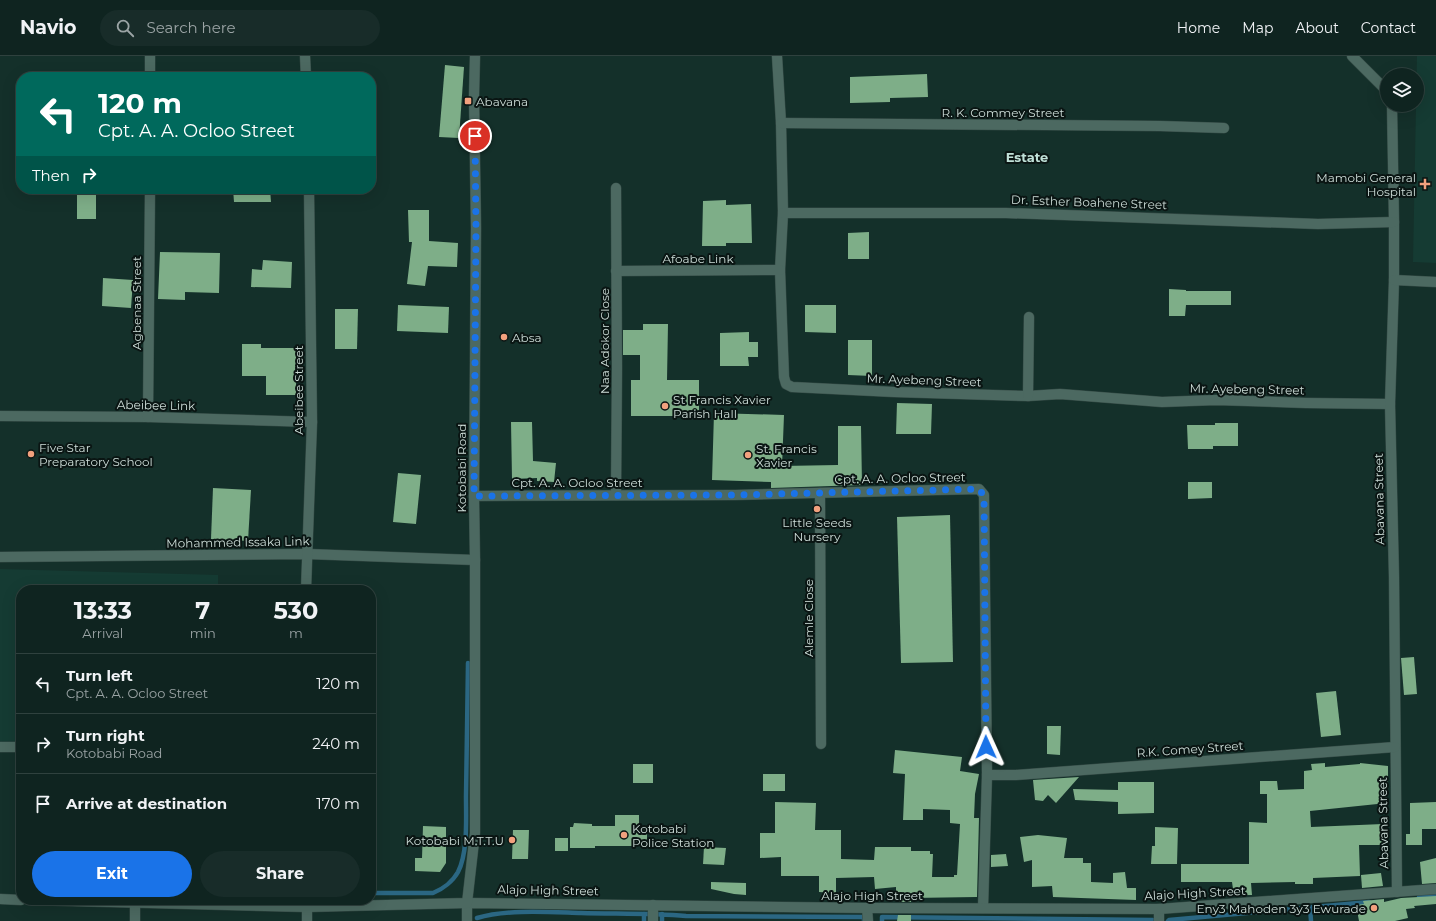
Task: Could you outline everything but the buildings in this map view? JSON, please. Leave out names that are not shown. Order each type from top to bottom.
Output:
[{"type":"street","points":[[150,56],[150,72]]},
{"type":"street","points":[[305,56],[306,72]]},
{"type":"street","name":"Kotobabi Road","points":[[467,921],[467,903],[475,833],[475,56]]},
{"type":"street","name":"Mr. Ayebeng Street","points":[[777,56],[781,123],[783,213],[780,270],[784,377],[786,384],[792,387],[894,392],[1028,396],[1060,394],[1162,402],[1216,400],[1390,404]]},
{"type":"street","points":[[1352,56],[1380,84]]},
{"type":"street","name":"Abavana Street","points":[[1392,112],[1394,280],[1390,404],[1394,577],[1396,892]]},
{"type":"street","name":"R. K. Commey Street","points":[[781,123],[1160,126],[1224,128]]},
{"type":"street","name":"Naa Adokor Close","points":[[616,188],[616,495]]},
{"type":"street","name":"Agbenaa Street","points":[[148,417],[150,194]]},
{"type":"street","name":"Abeibee Street","points":[[306,585],[312,422],[309,194]]},
{"type":"street","name":"Dr. Esther Boahene Street","points":[[783,213],[1006,212],[1318,224],[1394,222]]},
{"type":"street","name":"Afoabe Link","points":[[616,271],[780,270]]},
{"type":"street","points":[[1394,280],[1436,282]]},
{"type":"street","points":[[1028,396],[1029,317]]},
{"type":"street","name":"Abeibee Link","points":[[0,416],[148,417],[312,422]]},
{"type":"street","name":"Cpt. A. A. Ocloo Street","points":[[474,496],[735,495],[979,489],[984,496],[987,775],[983,908]]},
{"type":"street","name":"Alemle Close","points":[[820,492],[821,744]]},
{"type":"street","name":"Mohammed Issaka Link","points":[[0,557],[307,554],[475,560]]},
{"type":"street","points":[[0,747],[16,747]]},
{"type":"street","name":"R.K. Comey Street","points":[[987,775],[1395,747]]},
{"type":"street","name":"Alajo High Street","points":[[221,905],[307,907],[467,903],[867,908],[1159,909],[1436,888]]},
{"type":"street","points":[[0,899],[16,900]]},
{"type":"street","points":[[135,905],[135,921]]},
{"type":"street","points":[[653,905],[653,921]]},
{"type":"street","points":[[307,907],[307,921]]},
{"type":"street","points":[[867,908],[868,921]]},
{"type":"street","points":[[1159,909],[1159,921]]},
{"type":"shaded area","name":"Mamobi General Hospital","points":[[1417,56],[1436,56],[1436,263],[1413,262],[1416,112],[1424,112],[1424,68],[1417,68]]},
{"type":"shaded area","points":[[0,569],[218,575],[218,585],[16,585],[16,752],[0,752]]},
{"type":"waterway","points":[[376,893],[433,893],[453,879],[458,872],[463,855],[466,835],[468,663]]},
{"type":"waterway","points":[[1419,897],[1436,896]]},
{"type":"waterway","points":[[1168,921],[1369,902]]},
{"type":"waterway","points":[[1310,907],[1311,921]]},
{"type":"waterway","points":[[477,918],[502,913],[542,912],[686,916],[864,917],[864,921]]},
{"type":"waterway","points":[[644,914],[644,921]]},
{"type":"waterway","points":[[662,914],[662,921]]},
{"type":"waterway","points":[[882,921],[882,917],[1153,921]]},
{"type":"place","name":"Abavana","points":[[468,101]]},
{"type":"place","name":"Mamobi General Hospital","points":[[1425,184]]},
{"type":"place","name":"Absa","points":[[504,337]]},
{"type":"place","name":"St Francis Xavier Parish Hall","points":[[665,406]]},
{"type":"place","name":"Five Star Preparatory School","points":[[31,454]]},
{"type":"place","name":"St. Francis Xavier","points":[[748,455]]},
{"type":"place","name":"Little Seeds Nursery","points":[[817,509]]},
{"type":"place","name":"Kotobabi Police Station","points":[[624,835]]},
{"type":"place","name":"Kotobabi M.T.T.U","points":[[512,840]]},
{"type":"place","name":"Eny3 Mahoden 3y3 Ewurade","points":[[1374,908]]},
{"type":"district","name":"Estate","points":[[1027,157]]},
{"type":"route","points":[[475,136],[476,228],[474,496],[735,495],[979,489],[984,496],[986,747]]}]
